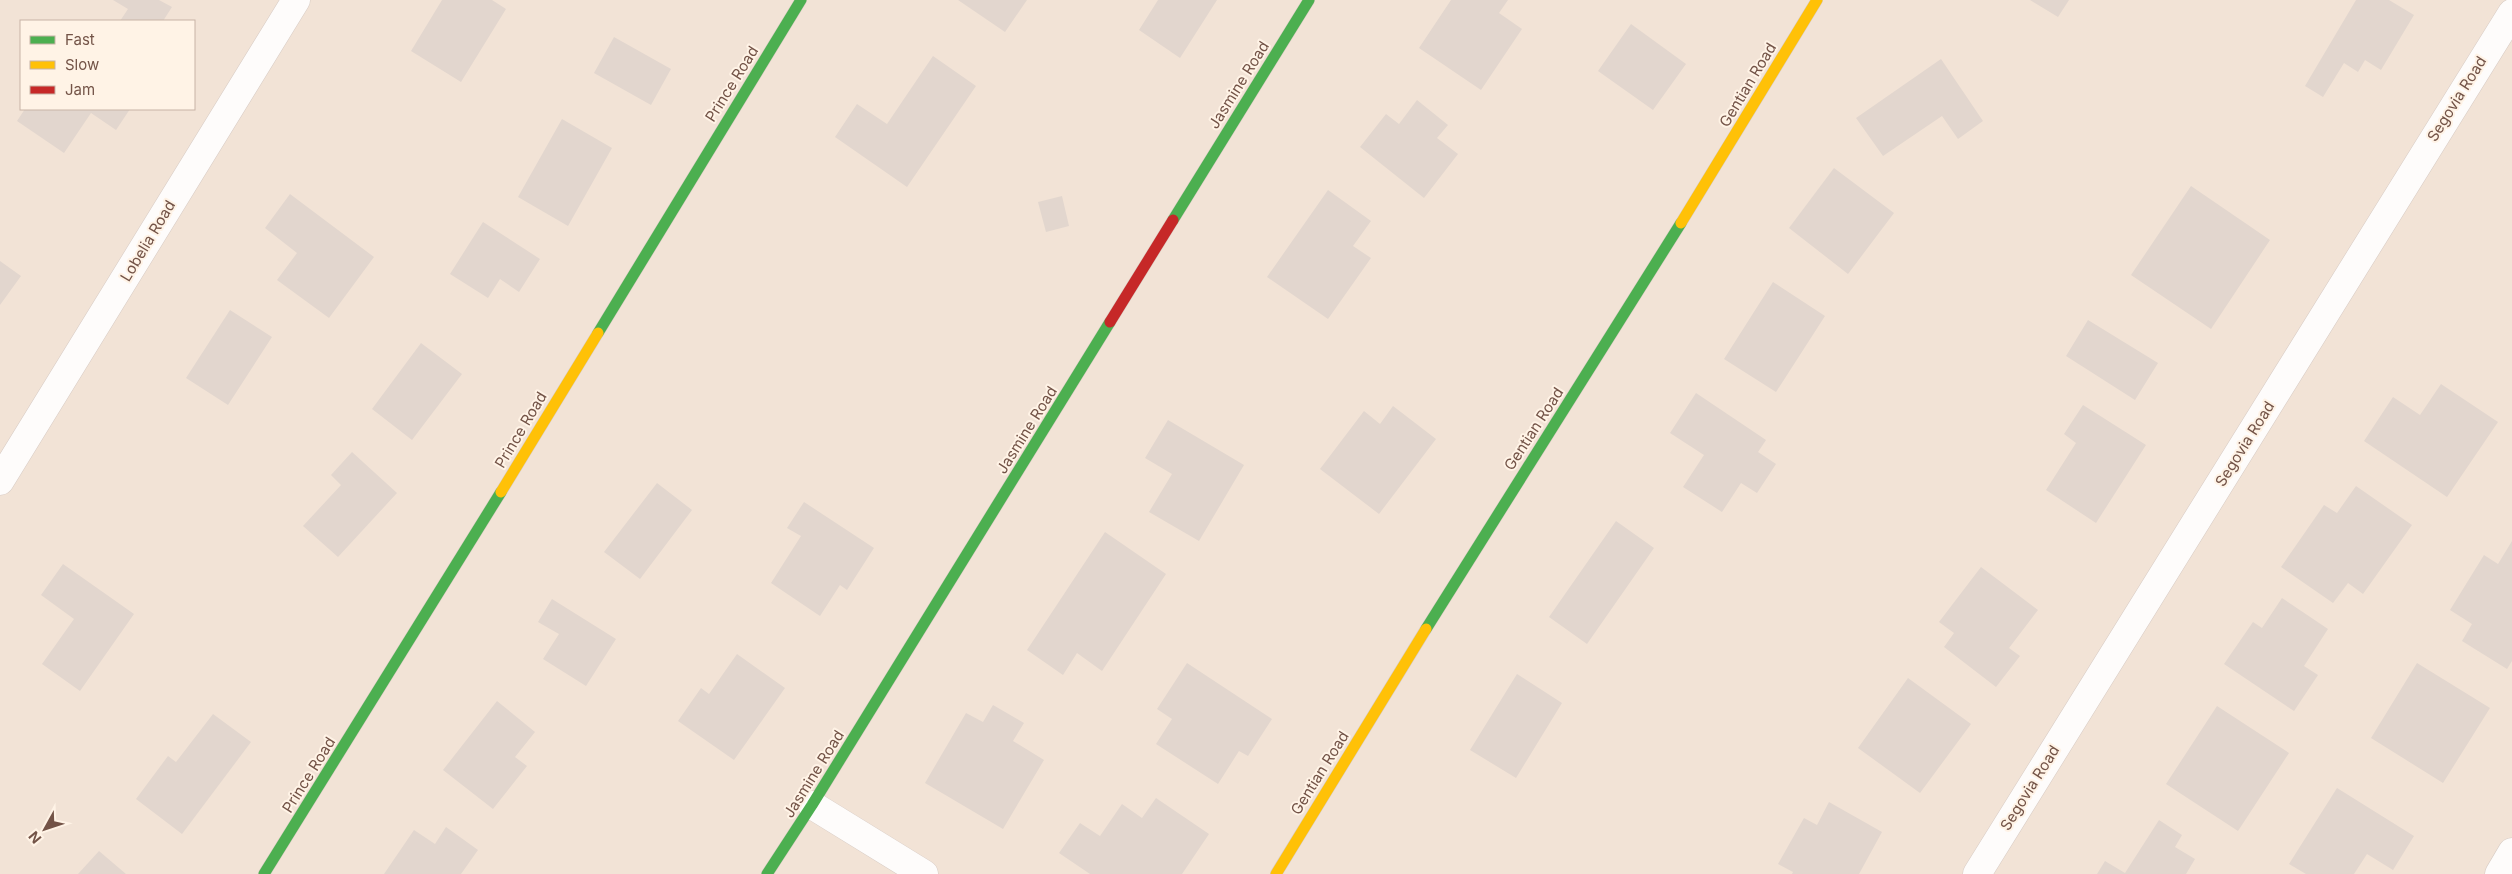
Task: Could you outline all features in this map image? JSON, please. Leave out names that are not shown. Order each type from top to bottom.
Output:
[{"type":"street","name":"Lobelia Road","points":[[0,481],[296,0]]},
{"type":"street","name":"Prince Road","points":[[264,874],[424,618],[801,0]]},
{"type":"street","name":"Jasmine Road","points":[[767,874],[812,806],[1309,0]]},
{"type":"street","name":"Gentian Road","points":[[1276,874],[1499,510],[1641,288],[1817,0]]},
{"type":"street","name":"Segovia Road","points":[[1977,874],[2512,13]]},
{"type":"street","points":[[812,806],[924,874]]},
{"type":"street","points":[[2499,874],[2512,852]]},
{"type":"shaded area","points":[[0,0],[2512,0],[2512,874],[0,874]]},
{"type":"building","points":[[113,0],[159,0],[172,7],[164,20],[121,20],[128,9]]},
{"type":"building","points":[[442,0],[492,0],[506,9],[461,82],[411,51]]},
{"type":"building","points":[[958,0],[1027,0],[1005,32]]},
{"type":"building","points":[[1158,0],[1217,0],[1180,58],[1139,30]]},
{"type":"building","points":[[1451,0],[1508,0],[1499,13],[1522,29],[1481,90],[1419,48]]},
{"type":"building","points":[[2030,0],[2069,0],[2058,17]]},
{"type":"building","points":[[2356,0],[2389,0],[2414,15],[2381,70],[2365,60],[2358,72],[2344,63],[2323,97],[2305,86]]},
{"type":"building","points":[[1631,24],[1686,64],[1653,110],[1598,71]]},
{"type":"building","points":[[614,37],[671,69],[651,105],[594,73]]},
{"type":"building","points":[[933,56],[976,86],[907,187],[835,137],[857,104],[887,124]]},
{"type":"building","points":[[1941,59],[1983,121],[1958,139],[1942,116],[1883,156],[1856,118]]},
{"type":"building","points":[[1417,100],[1448,125],[1437,138],[1458,154],[1424,198],[1360,147],[1386,114],[1399,124]]},
{"type":"building","points":[[24,110],[129,110],[116,130],[91,113],[64,153],[17,121]]},
{"type":"building","points":[[562,119],[612,148],[568,226],[518,197]]},
{"type":"building","points":[[1834,168],[1894,213],[1848,274],[1789,228]]},
{"type":"building","points":[[2191,186],[2270,240],[2211,329],[2131,275]]},
{"type":"building","points":[[1328,190],[1371,221],[1353,246],[1371,258],[1328,319],[1267,277]]},
{"type":"building","points":[[290,194],[374,257],[329,318],[277,280],[297,253],[265,228]]},
{"type":"building","points":[[1062,196],[1069,226],[1046,232],[1038,202]]},
{"type":"building","points":[[483,222],[540,259],[519,292],[500,279],[488,298],[450,274]]},
{"type":"building","points":[[0,261],[21,276],[0,305]]},
{"type":"building","points":[[1773,282],[1825,316],[1776,392],[1724,359]]},
{"type":"building","points":[[230,310],[272,337],[228,405],[186,378]]},
{"type":"building","points":[[2088,320],[2158,363],[2135,400],[2066,356]]},
{"type":"building","points":[[421,343],[462,374],[412,440],[372,409]]},
{"type":"building","points":[[2441,384],[2498,422],[2447,497],[2364,441],[2393,397],[2420,415]]},
{"type":"building","points":[[1696,393],[1766,440],[1758,452],[1776,464],[1757,493],[1741,483],[1722,512],[1683,487],[1704,455],[1670,433]]},
{"type":"building","points":[[2083,405],[2146,445],[2096,523],[2046,490],[2076,443],[2064,434]]},
{"type":"building","points":[[1393,406],[1436,439],[1379,514],[1320,469],[1364,411],[1380,424]]},
{"type":"building","points":[[1168,420],[1244,465],[1199,541],[1149,512],[1172,474],[1145,458]]},
{"type":"building","points":[[352,452],[397,493],[338,557],[303,526],[341,485],[331,475]]},
{"type":"building","points":[[657,483],[692,510],[640,579],[604,552]]},
{"type":"building","points":[[2356,486],[2412,525],[2363,594],[2348,583],[2333,603],[2281,567],[2324,505],[2337,513]]},
{"type":"building","points":[[804,502],[874,548],[847,590],[840,585],[820,616],[771,583],[801,536],[787,528]]},
{"type":"building","points":[[1616,521],[1654,548],[1587,644],[1549,617]]},
{"type":"building","points":[[1105,532],[1166,574],[1102,671],[1077,653],[1063,675],[1027,650]]},
{"type":"building","points":[[2512,541],[2512,661],[2507,669],[2462,641],[2472,624],[2450,610],[2484,555],[2498,564]]},
{"type":"building","points":[[63,564],[134,614],[80,691],[42,664],[74,619],[41,595]]},
{"type":"building","points":[[1981,567],[2038,610],[2009,648],[2020,656],[1996,687],[1944,647],[1954,633],[1939,622]]},
{"type":"building","points":[[2282,598],[2328,629],[2304,666],[2318,675],[2294,711],[2224,664],[2253,622],[2262,628]]},
{"type":"building","points":[[552,599],[616,639],[586,686],[543,659],[559,634],[538,622]]},
{"type":"building","points":[[737,654],[785,688],[734,760],[678,721],[701,688],[709,694]]},
{"type":"building","points":[[1187,663],[1272,719],[1248,756],[1239,751],[1218,784],[1156,744],[1172,719],[1157,709]]},
{"type":"building","points":[[2417,663],[2490,708],[2443,783],[2371,738]]},
{"type":"building","points":[[1517,674],[1562,703],[1516,778],[1470,750]]},
{"type":"building","points":[[1908,678],[1971,724],[1920,793],[1858,748]]},
{"type":"building","points":[[497,701],[535,732],[515,757],[527,766],[493,809],[443,770]]},
{"type":"building","points":[[993,705],[1024,723],[1013,741],[1044,760],[1003,829],[925,783],[966,713],[983,722]]},
{"type":"building","points":[[2217,706],[2289,753],[2238,831],[2166,784]]},
{"type":"building","points":[[213,714],[251,742],[182,834],[136,799],[168,756],[176,762]]},
{"type":"building","points":[[2337,788],[2414,836],[2393,870],[2367,854],[2354,874],[2306,874],[2289,864]]},
{"type":"building","points":[[1156,798],[1209,834],[1182,874],[1090,874],[1059,853],[1080,823],[1100,836],[1122,804],[1142,818]]},
{"type":"building","points":[[1829,802],[1882,832],[1859,874],[1792,874],[1793,872],[1778,864],[1804,818],[1817,825]]},
{"type":"building","points":[[2159,820],[2182,835],[2175,847],[2195,859],[2186,874],[2097,874],[2105,861],[2125,873]]},
{"type":"building","points":[[446,827],[478,850],[461,874],[384,874],[414,830],[435,844]]},
{"type":"building","points":[[99,851],[126,874],[78,874]]},
{"type":"traffic: fast","points":[[598,333],[801,0]]},
{"type":"traffic: fast","points":[[1173,220],[1309,0]]},
{"type":"traffic: fast","points":[[1426,629],[1681,223]]},
{"type":"traffic: fast","points":[[767,874],[812,805],[1110,322]]},
{"type":"traffic: fast","points":[[264,874],[501,492]]},
{"type":"traffic: slow","points":[[1681,223],[1817,0]]},
{"type":"traffic: slow","points":[[501,492],[598,333]]},
{"type":"traffic: slow","points":[[1276,874],[1426,629]]},
{"type":"traffic: jam","points":[[1110,322],[1173,220]]}]
